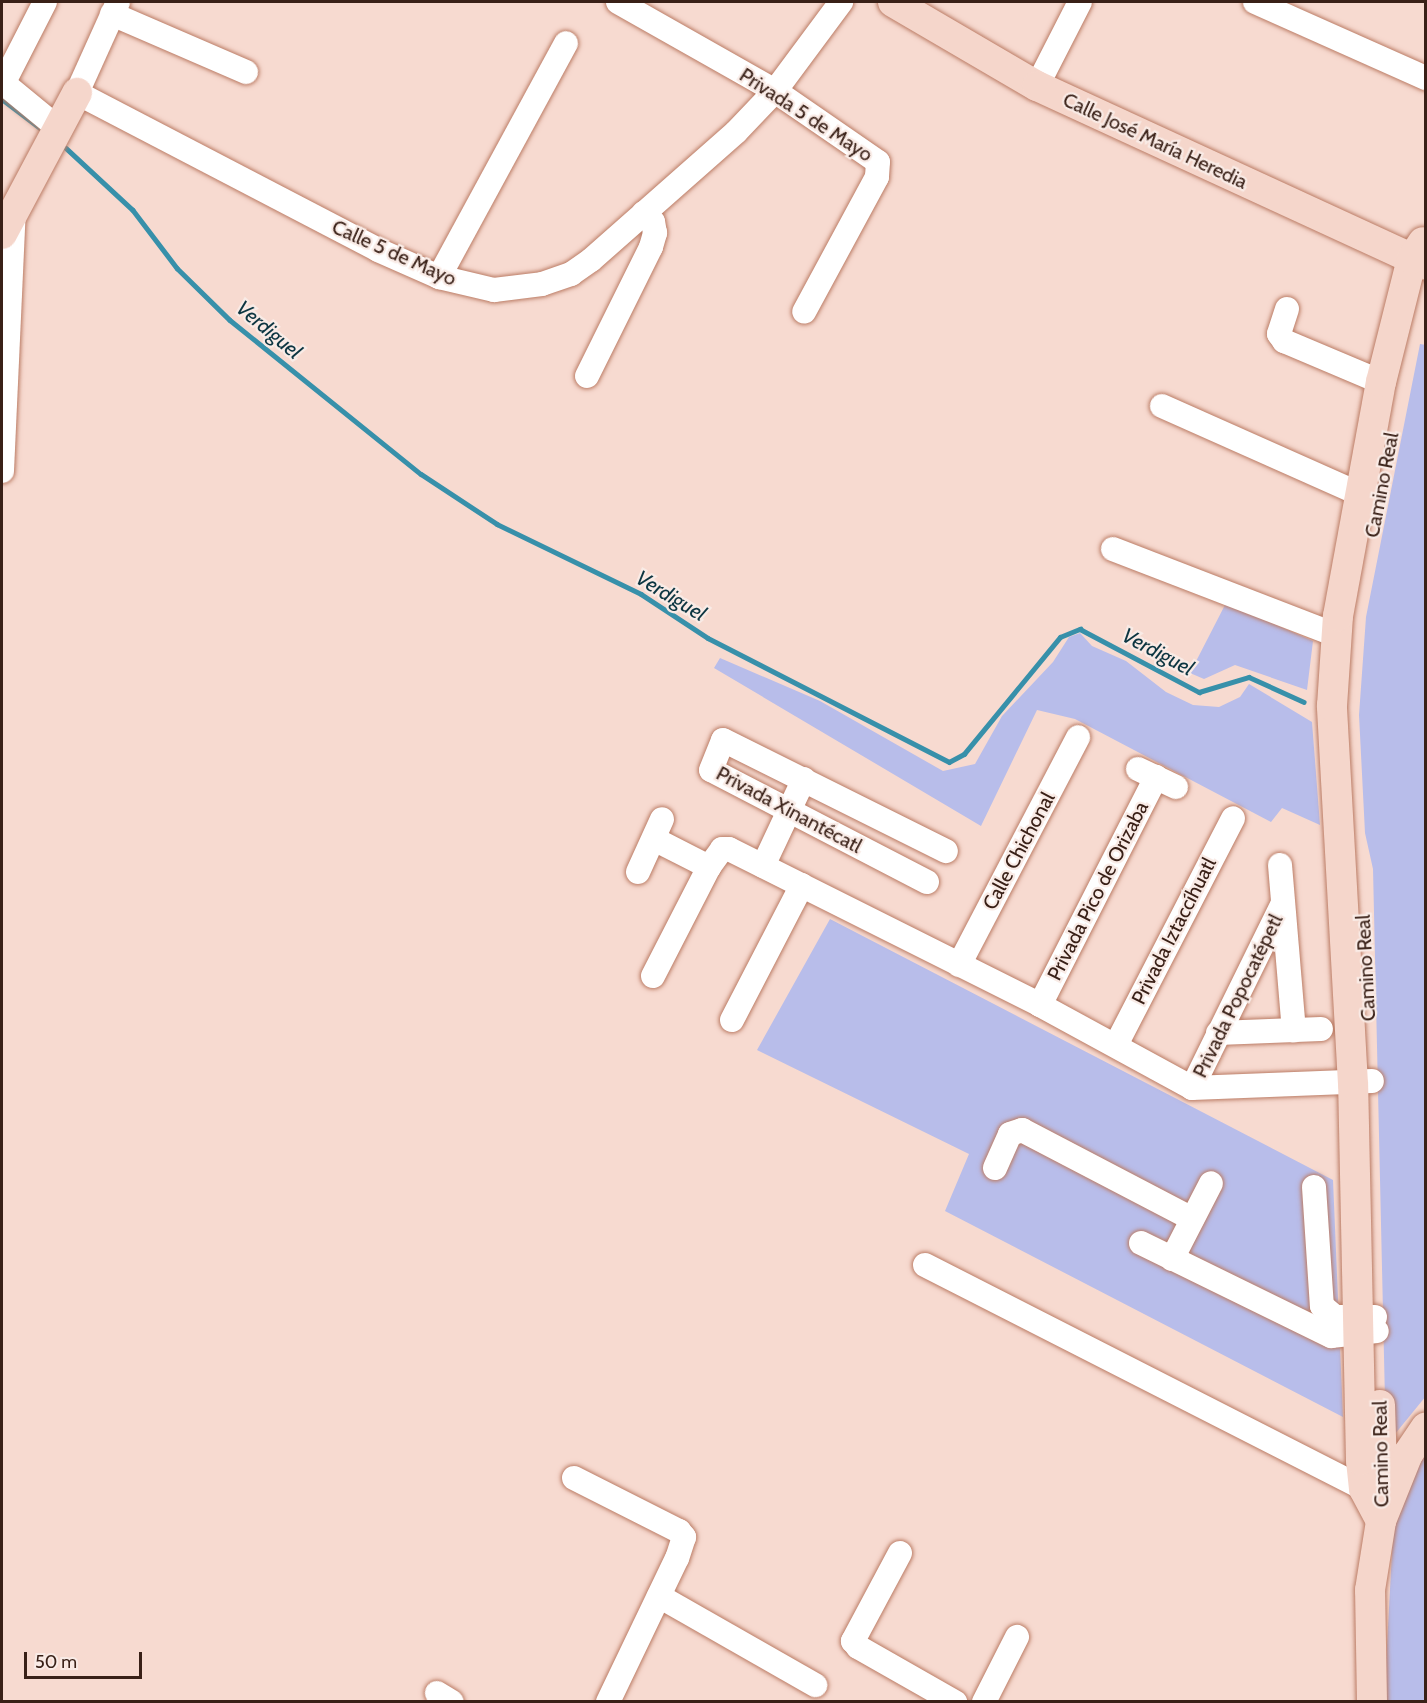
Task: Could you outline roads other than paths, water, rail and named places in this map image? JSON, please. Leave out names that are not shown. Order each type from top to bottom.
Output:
[{"type":"main road","name":"Calle José María Heredia","points":[[900,3],[1037,86],[1422,252]]},
{"type":"main road","points":[[8,223],[77,93]]},
{"type":"main road","name":"Camino Real","points":[[1381,1521],[1374,1490],[1351,760],[1354,582],[1360,494],[1381,382],[1422,252]]},
{"type":"main road","name":"Camino Real","points":[[1362,1083],[1333,756],[1336,635],[1354,582],[1422,252]]},
{"type":"main road","points":[[1372,1701],[1370,1590],[1381,1521],[1393,1486],[1425,1427]]},
{"type":"street","points":[[45,2],[2,83],[58,128]]},
{"type":"street","name":"Privada 5 de Mayo","points":[[618,2],[775,91],[871,156],[880,166],[804,312]]},
{"type":"street","points":[[1037,86],[1080,2]]},
{"type":"street","points":[[1255,2],[1425,78]]},
{"type":"street","name":"Calle 5 de Mayo","points":[[77,93],[378,250],[439,277],[494,290],[542,284],[571,274],[591,261],[736,132],[775,91],[832,4]]},
{"type":"street","points":[[77,93],[115,8],[246,72]]},
{"type":"street","points":[[439,277],[566,44]]},
{"type":"street","points":[[586,376],[651,247],[655,233],[653,222],[644,213]]},
{"type":"street","points":[[2,471],[8,223]]},
{"type":"street","points":[[1287,309],[1279,334],[1284,341],[1381,382]]},
{"type":"street","points":[[1162,406],[1360,494]]},
{"type":"street","points":[[1113,549],[1336,635]]},
{"type":"street","name":"Calle Chichonal","points":[[959,965],[1077,736]]},
{"type":"street","name":"Privada Xinantécatl","points":[[723,740],[728,740],[804,779],[936,846],[919,878],[711,770],[710,764],[723,740]]},
{"type":"street","name":"Privada Pico de Orizaba","points":[[1040,1005],[1156,778]]},
{"type":"street","points":[[763,866],[804,779]]},
{"type":"street","name":"Privada Iztaccíhuatl","points":[[1116,1045],[1232,817]]},
{"type":"street","points":[[638,872],[658,829],[709,867]]},
{"type":"street","points":[[653,976],[709,867],[722,849],[802,885],[1040,1005],[1192,1088]]},
{"type":"street","name":"Privada Popocatépetl","points":[[1280,865],[1294,1030]]},
{"type":"street","points":[[732,1020],[802,885]]},
{"type":"street","name":"Privada Popocatépetl","points":[[1283,903],[1192,1088],[1362,1083]]},
{"type":"street","points":[[1218,1033],[1321,1029]]},
{"type":"street","points":[[995,1168],[1010,1134],[1022,1130],[1192,1219]]},
{"type":"street","points":[[1172,1259],[1211,1183]]},
{"type":"street","points":[[1314,1187],[1322,1306],[1335,1317],[1368,1324]]},
{"type":"street","points":[[1141,1243],[1331,1336],[1368,1324]]},
{"type":"street","points":[[926,1265],[1374,1490]]},
{"type":"street","points":[[574,1478],[679,1531],[684,1537],[659,1596],[608,1701]]},
{"type":"street","points":[[900,1553],[853,1641],[858,1647],[955,1701]]},
{"type":"street","points":[[659,1596],[815,1685]]},
{"type":"street","points":[[984,1701],[1017,1637]]},
{"type":"waterway","name":"Verdiguel","points":[[2,99],[40,128]]},
{"type":"waterway","name":"Verdiguel","points":[[66,148],[133,210],[177,268],[230,320],[421,474],[497,524],[641,594],[708,638],[949,762],[964,754],[1060,637],[1080,629],[1199,692],[1249,677],[1304,702]]}]
